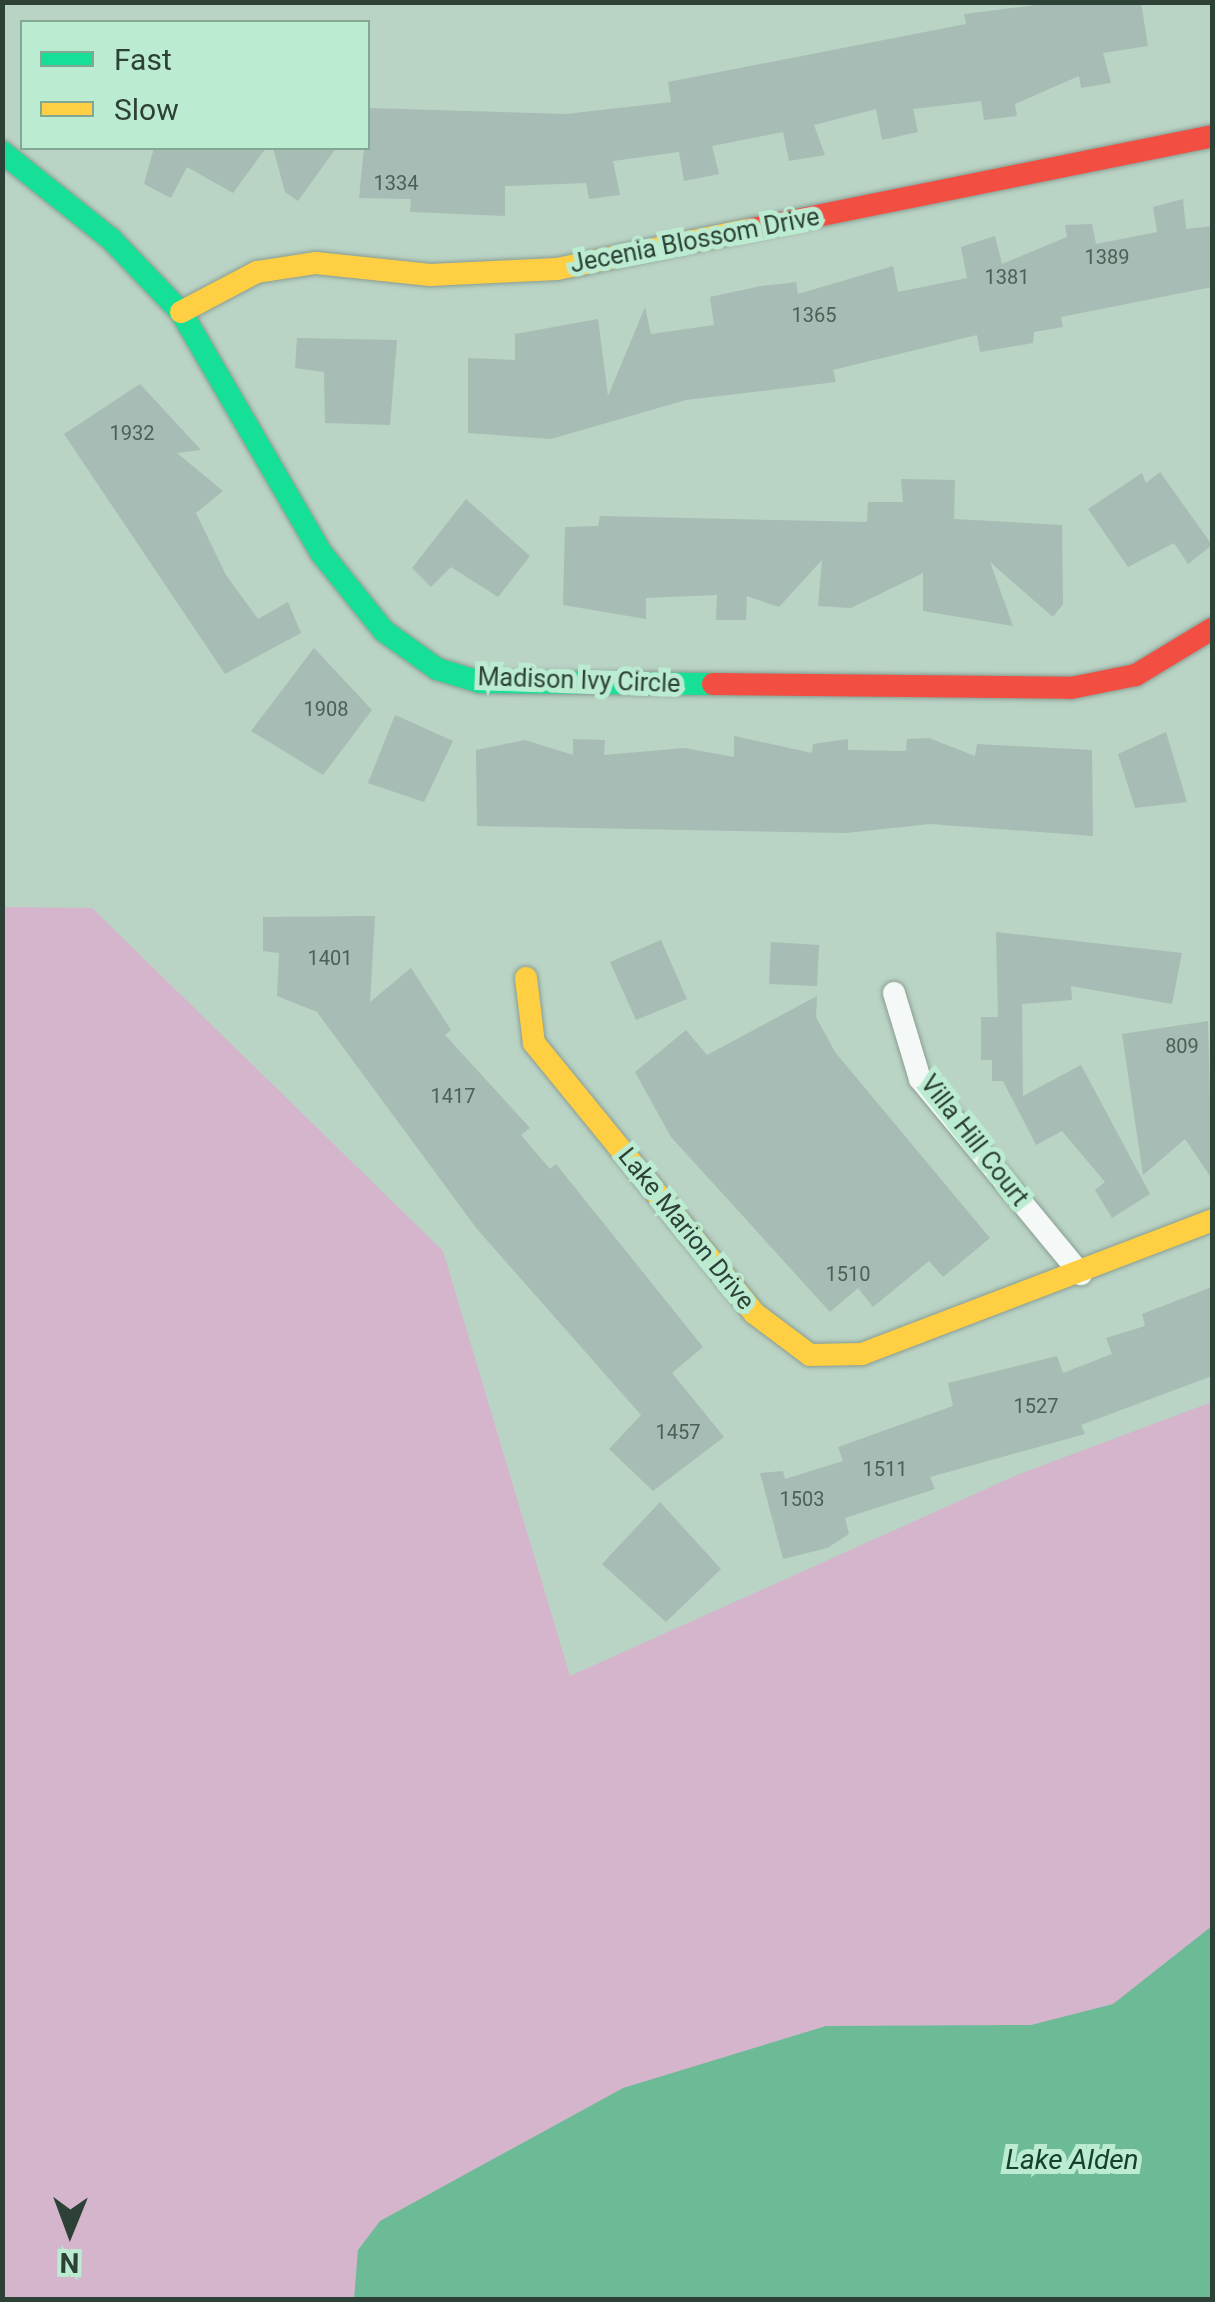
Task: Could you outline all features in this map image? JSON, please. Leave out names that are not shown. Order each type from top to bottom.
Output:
[{"type":"street","name":"Jecenia Blossom Drive","points":[[182,312],[256,272],[316,263],[430,275],[557,269],[1212,136]]},
{"type":"street","name":"Madison Ivy Circle","points":[[2,152],[110,238],[182,312],[322,554],[384,631],[437,669],[480,682],[1072,688],[1136,675],[1212,629]]},
{"type":"street","name":"Lake Marion Drive","points":[[526,978],[534,1043],[754,1313],[810,1355],[862,1354],[1081,1274],[1212,1220]]},
{"type":"street","name":"Villa Hill Court","points":[[894,993],[920,1079],[1081,1274]]},
{"type":"shaded area","points":[[3,907],[92,908],[443,1251],[570,1676],[1017,1475],[1212,1402],[1212,2299],[3,2300]]},
{"type":"water","name":"Lake Alden","points":[[1212,1926],[1212,2299],[354,2299],[358,2250],[380,2221],[623,2088],[826,2026],[1031,2025],[1113,2004]]},
{"type":"building","points":[[1061,2],[1141,2],[1148,46],[1103,53],[1111,83],[1081,88],[1079,76],[1015,104],[1017,116],[984,120],[981,101],[913,109],[918,132],[882,140],[876,109],[814,125],[825,155],[789,161],[783,132],[712,146],[719,174],[684,181],[679,152],[613,161],[620,195],[589,199],[586,183],[505,186],[505,216],[410,212],[411,199],[359,198],[364,150],[370,150],[370,108],[566,114],[671,102],[668,82],[966,24],[964,14]]},
{"type":"building","points":[[153,150],[265,150],[233,193],[187,167],[171,198],[144,184]]},
{"type":"building","points":[[274,150],[335,150],[298,201],[285,192]]},
{"type":"building","points":[[1183,199],[1186,229],[1212,226],[1212,287],[1061,317],[1063,327],[1034,332],[1033,343],[980,352],[977,335],[833,370],[836,382],[686,400],[551,439],[468,433],[468,358],[515,360],[515,334],[598,319],[608,396],[645,307],[651,334],[714,325],[710,297],[761,286],[796,282],[798,294],[893,266],[898,292],[967,278],[961,247],[995,236],[1002,264],[1067,237],[1065,225],[1092,224],[1096,244],[1157,232],[1153,207]]},
{"type":"building","points":[[297,338],[397,340],[390,425],[325,423],[324,372],[295,368]]},
{"type":"building","points":[[140,384],[201,450],[177,453],[223,491],[196,513],[226,575],[258,619],[288,602],[301,633],[225,674],[64,434]]},
{"type":"building","points":[[1160,472],[1212,545],[1188,564],[1174,543],[1128,567],[1088,509],[1142,473],[1146,483]]},
{"type":"building","points":[[901,479],[955,480],[954,519],[1062,525],[1063,604],[1053,617],[990,562],[1013,626],[923,611],[923,573],[851,608],[818,606],[822,560],[779,607],[747,596],[746,620],[716,620],[717,595],[646,598],[646,619],[563,605],[565,527],[598,526],[600,516],[867,522],[868,502],[903,502]]},
{"type":"building","points":[[466,499],[530,556],[498,597],[451,567],[431,587],[412,568]]},
{"type":"building","points":[[314,648],[372,710],[323,775],[251,731]]},
{"type":"building","points":[[395,715],[453,741],[424,802],[368,783]]},
{"type":"building","points":[[1166,732],[1187,802],[1135,808],[1118,754]]},
{"type":"building","points":[[734,736],[812,753],[813,744],[848,739],[848,750],[906,751],[907,739],[929,738],[975,756],[977,744],[1092,750],[1093,836],[930,824],[846,833],[477,826],[476,750],[525,740],[573,755],[573,739],[605,740],[604,755],[685,748],[734,757]]},
{"type":"building","points":[[375,916],[370,1002],[411,968],[451,1030],[445,1035],[530,1128],[521,1135],[550,1169],[556,1164],[703,1347],[672,1373],[724,1437],[653,1491],[609,1449],[641,1415],[477,1229],[317,1012],[277,996],[279,953],[263,951],[263,917]]},
{"type":"building","points":[[996,932],[1182,953],[1172,1004],[1071,986],[1072,1000],[1022,1004],[1023,1096],[1081,1065],[1150,1194],[1112,1218],[1095,1190],[1105,1182],[1062,1131],[1036,1145],[1003,1081],[992,1081],[992,1060],[981,1060],[981,1017],[998,1017]]},
{"type":"building","points":[[661,940],[687,999],[636,1020],[610,962]]},
{"type":"building","points":[[771,942],[819,945],[817,986],[769,984]]},
{"type":"building","points":[[817,996],[816,1017],[835,1052],[990,1238],[943,1277],[929,1261],[873,1307],[858,1288],[830,1312],[671,1137],[635,1072],[686,1030],[707,1055]]},
{"type":"building","points":[[1208,1021],[1212,1179],[1185,1139],[1143,1175],[1122,1034]]},
{"type":"building","points":[[1212,1287],[1212,1376],[1081,1425],[1085,1434],[930,1477],[935,1489],[845,1518],[849,1534],[827,1548],[783,1559],[760,1473],[783,1471],[785,1479],[843,1461],[838,1447],[953,1406],[948,1383],[1057,1356],[1063,1373],[1112,1354],[1106,1338],[1145,1326],[1142,1314]]},
{"type":"building","points":[[660,1502],[721,1569],[666,1622],[602,1564]]},
{"type":"traffic: fast","points":[[2,152],[111,239],[181,312],[322,554],[384,631],[437,669],[480,682],[713,684]]},
{"type":"traffic: slow","points":[[181,312],[257,272],[316,263],[430,275],[557,269],[752,229]]},
{"type":"traffic: slow","points":[[526,978],[534,1043],[754,1313],[810,1355],[862,1354],[1212,1220]]},
{"type":"traffic: jam","points":[[752,229],[1212,136]]},
{"type":"traffic: jam","points":[[713,684],[1071,688],[1136,675],[1212,629]]}]
